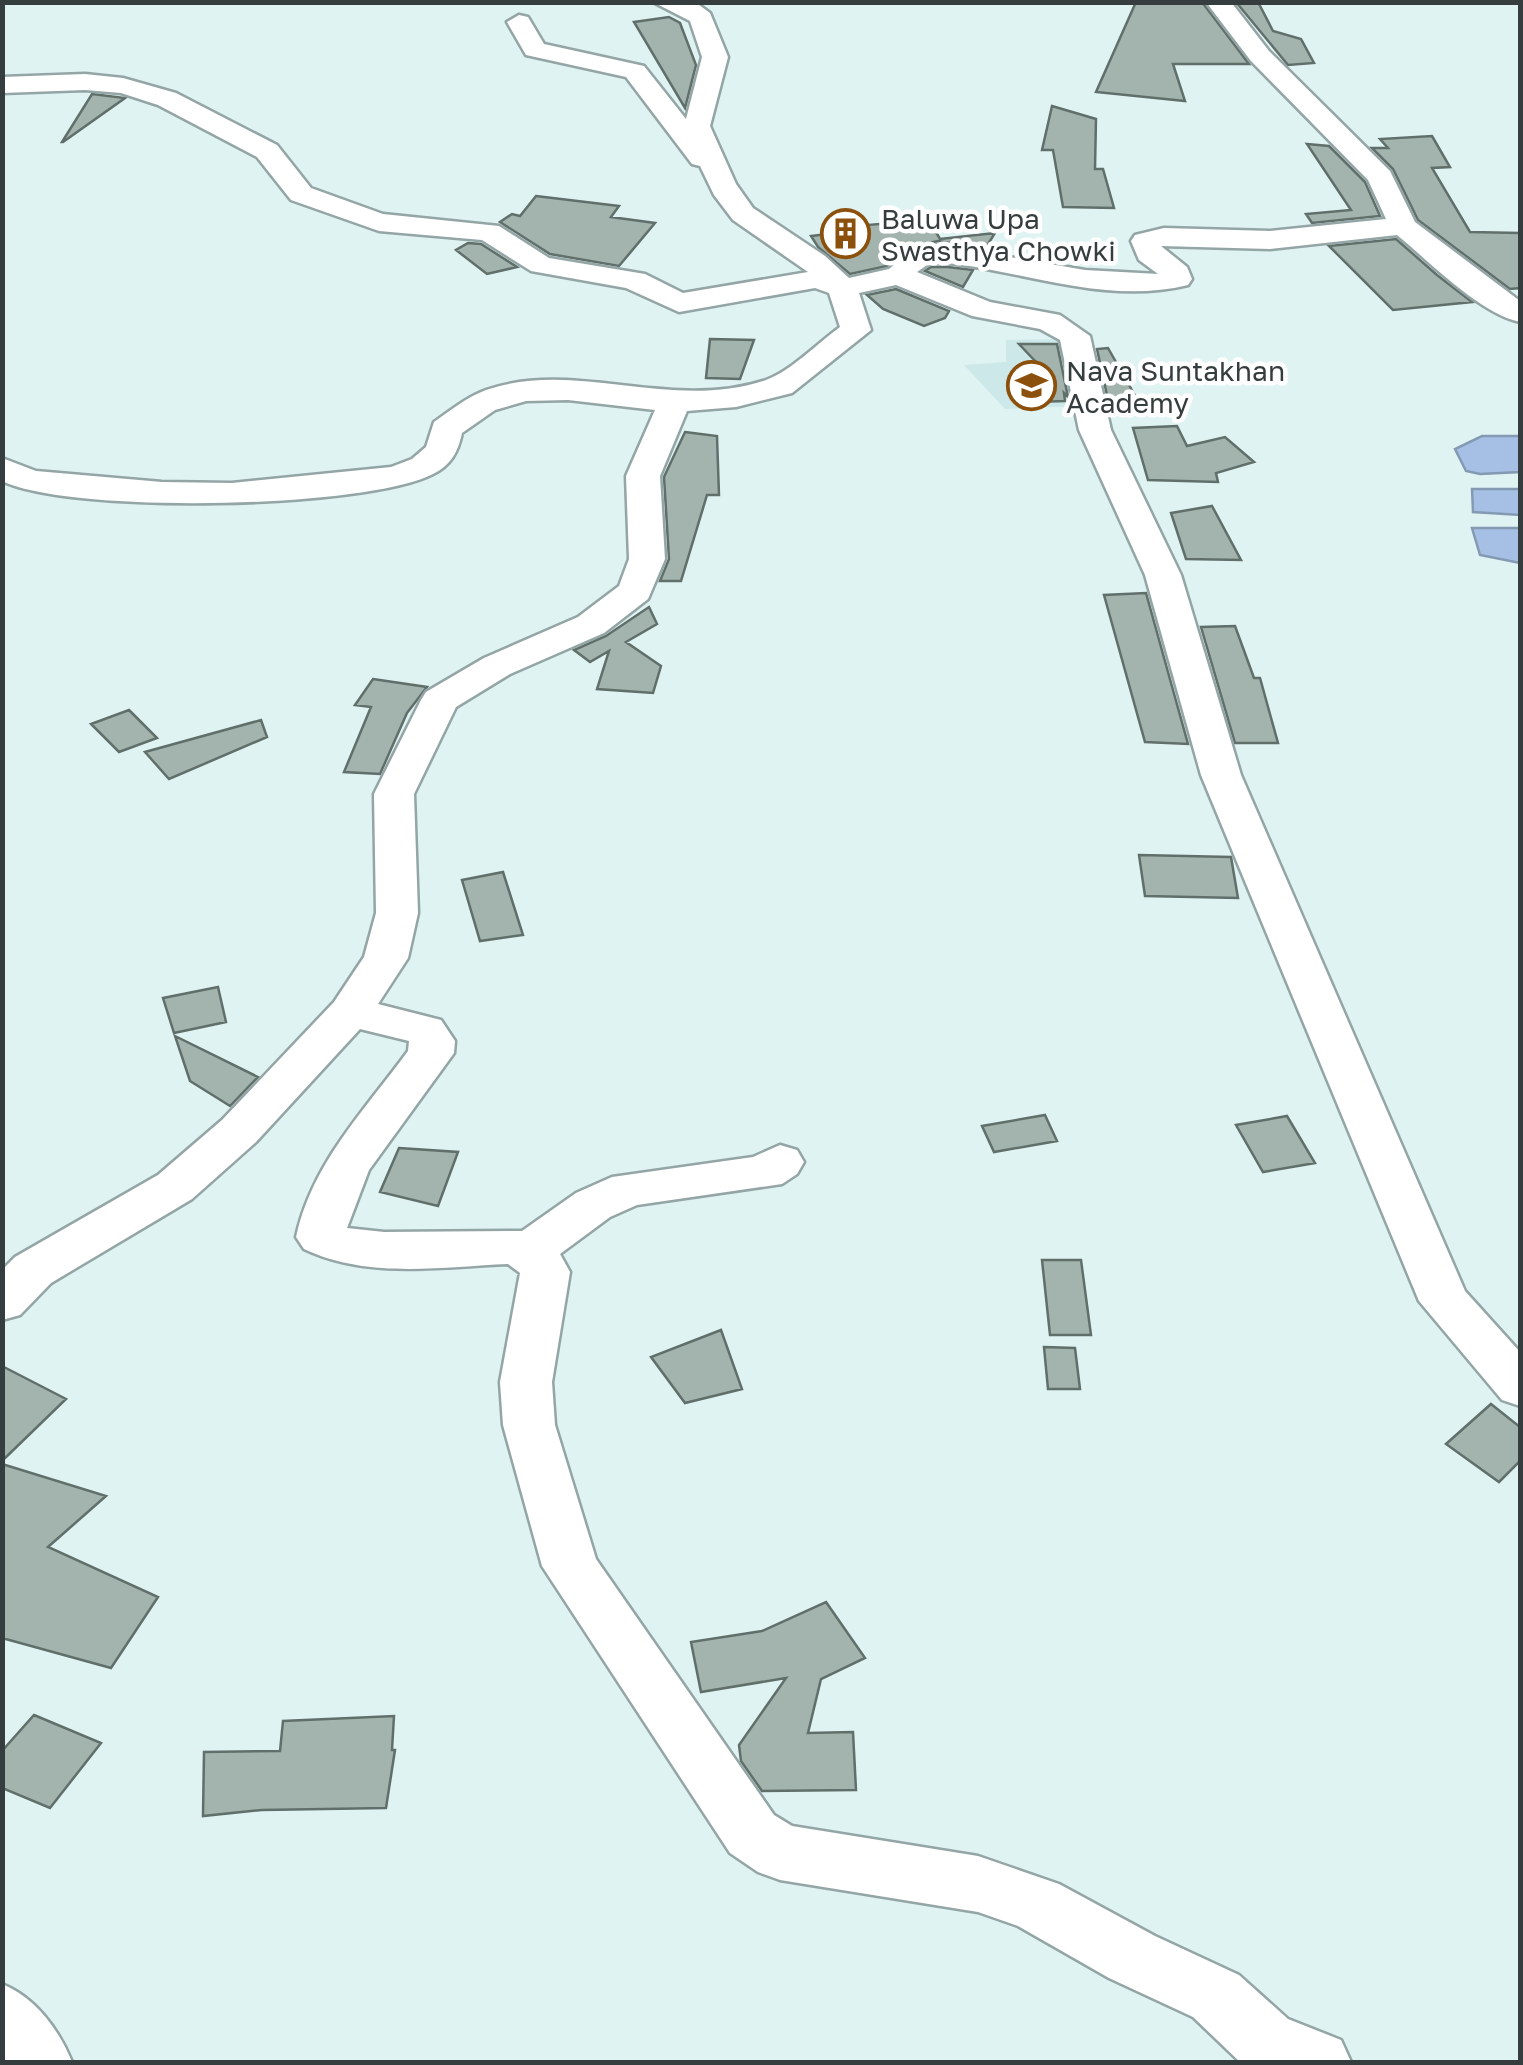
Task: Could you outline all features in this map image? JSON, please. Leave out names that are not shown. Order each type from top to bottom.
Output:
[{"type":"street","points":[[2,503],[16,474],[162,492],[232,493],[332,486],[398,476],[424,466],[442,452],[446,428],[474,408],[509,393],[580,392],[674,402],[736,397],[781,386],[856,330],[855,309],[846,288],[784,239],[741,213],[696,126],[715,56],[701,18],[691,10],[664,2]]},
{"type":"street","points":[[1218,2],[1260,56],[1380,178],[1402,226],[1520,313]]},
{"type":"street","points":[[519,22],[535,50],[635,71],[700,156],[720,171]]},
{"type":"street","points":[[2,85],[85,82],[123,86],[167,99],[267,151],[301,194],[379,222],[490,232],[540,265],[634,280],[680,303],[816,279],[846,288],[898,276],[983,310],[1049,321],[1075,336],[1094,430],[1163,575],[1221,776],[1444,1301],[1520,1386]]},
{"type":"street","points":[[898,276],[907,263],[924,256],[954,255],[1090,279],[1164,283],[1176,279],[1177,274],[1149,254],[1145,241],[1164,237],[1270,240],[1402,226]]},
{"type":"street","points":[[2,1302],[33,1270],[175,1187],[239,1132],[350,1012],[386,958],[396,913],[394,794],[440,700],[497,666],[591,625],[634,591],[647,558],[643,476],[674,402]]},
{"type":"street","points":[[350,1012],[425,1030],[432,1041],[431,1053],[364,1137],[322,1220],[321,1237],[332,1246],[358,1250],[512,1246],[529,1251],[544,1272],[526,1382],[530,1425],[570,1566],[654,1696],[752,1834],[780,1852],[978,1884],[1037,1904],[1132,1957],[1216,1996],[1266,2042],[1318,2062]]},
{"type":"street","points":[[529,1251],[609,1196],[765,1172],[780,1162]]},
{"type":"street","points":[[2,2015],[39,2062]]},
{"type":"shaded area","name":"Nava Suntakhan Academy","points":[[1069,339],[1080,406],[1005,409],[964,365],[1006,362],[1006,340]]},
{"type":"water","points":[[1482,436],[1520,436],[1520,472],[1466,471],[1455,449]]},
{"type":"water","points":[[1472,489],[1520,489],[1520,515],[1473,512]]},
{"type":"water","points":[[1472,528],[1520,528],[1520,563],[1480,555]]},
{"type":"building","points":[[1136,2],[1202,2],[1249,64],[1173,64],[1185,101],[1096,92]]},
{"type":"building","points":[[1236,2],[1258,2],[1273,31],[1301,39],[1314,63],[1288,65]]},
{"type":"building","points":[[669,17],[680,23],[696,65],[685,108],[634,22]]},
{"type":"building","points":[[92,94],[125,98],[62,142]]},
{"type":"building","points":[[1052,106],[1096,119],[1095,169],[1103,169],[1114,208],[1063,207],[1053,150],[1042,150]]},
{"type":"building","points":[[1432,136],[1450,167],[1432,168],[1470,232],[1520,233],[1520,288],[1510,289],[1418,220],[1393,169],[1372,148],[1388,148],[1380,139]]},
{"type":"building","points":[[1307,144],[1329,146],[1365,182],[1380,216],[1312,223],[1306,214],[1351,210]]},
{"type":"building","points":[[536,196],[619,206],[611,217],[655,223],[619,266],[550,254],[500,222],[512,214],[520,216]]},
{"type":"building","points":[[929,220],[940,239],[995,233],[985,249],[938,241],[910,247],[887,266],[850,274],[811,236],[845,232],[842,227]]},
{"type":"building","points":[[1396,239],[1472,302],[1393,310],[1329,246]]},
{"type":"building","points":[[468,243],[481,244],[517,267],[487,274],[456,250]]},
{"type":"building","points":[[931,267],[973,270],[963,287],[925,271]]},
{"type":"building","points":[[896,289],[949,311],[945,318],[924,326],[883,309],[867,295]]},
{"type":"building","points":[[710,339],[754,340],[740,379],[706,378]]},
{"type":"building","points":[[1019,344],[1057,344],[1068,397],[1064,393],[1065,401],[1036,402],[1031,362],[1036,362]]},
{"type":"building","points":[[1108,348],[1137,399],[1108,400],[1097,349]]},
{"type":"building","points":[[1177,426],[1187,446],[1225,437],[1254,462],[1216,473],[1218,482],[1148,480],[1133,428]]},
{"type":"building","points":[[685,432],[717,436],[719,495],[707,495],[681,581],[660,581],[669,559],[664,477]]},
{"type":"building","points":[[1212,506],[1241,560],[1186,559],[1171,513]]},
{"type":"building","points":[[1146,593],[1188,744],[1145,742],[1104,595]]},
{"type":"building","points":[[649,607],[657,624],[626,642],[661,666],[653,693],[597,689],[609,651],[590,662],[574,650],[606,636]]},
{"type":"building","points":[[1235,626],[1254,678],[1260,678],[1278,743],[1235,743],[1201,627]]},
{"type":"building","points":[[373,679],[427,687],[407,713],[380,774],[344,772],[371,707],[355,705]]},
{"type":"building","points":[[129,710],[157,738],[119,752],[91,724]]},
{"type":"building","points":[[261,720],[267,737],[169,779],[145,752]]},
{"type":"building","points":[[1139,855],[1231,857],[1238,898],[1145,896]]},
{"type":"building","points":[[503,872],[523,935],[480,941],[462,880]]},
{"type":"building","points":[[218,987],[226,1022],[174,1033],[163,998]]},
{"type":"building","points":[[175,1036],[258,1077],[230,1106],[190,1081]]},
{"type":"building","points":[[1045,1115],[1057,1141],[994,1152],[982,1126]]},
{"type":"building","points":[[1287,1116],[1315,1163],[1263,1172],[1236,1125]]},
{"type":"building","points":[[399,1148],[458,1152],[438,1206],[380,1192]]},
{"type":"building","points":[[1042,1260],[1081,1260],[1091,1335],[1050,1335]]},
{"type":"building","points":[[721,1330],[742,1389],[685,1403],[651,1357]]},
{"type":"building","points":[[1044,1347],[1075,1348],[1080,1389],[1048,1389]]},
{"type":"building","points":[[2,1366],[66,1399],[2,1461]]},
{"type":"building","points":[[1491,1404],[1520,1427],[1520,1461],[1499,1482],[1446,1444]]},
{"type":"building","points":[[2,1464],[106,1496],[48,1547],[158,1597],[111,1668],[2,1638]]},
{"type":"building","points":[[826,1602],[865,1658],[821,1679],[808,1733],[853,1732],[856,1790],[762,1791],[741,1761],[739,1745],[786,1678],[701,1692],[691,1642],[762,1631]]},
{"type":"building","points":[[34,1715],[101,1743],[50,1808],[2,1788],[2,1751]]},
{"type":"building","points":[[394,1716],[395,1750],[386,1808],[262,1810],[203,1816],[204,1752],[280,1751],[283,1721]]},
{"type":"place","name":"Baluwa Upa Swasthya Chowki","points":[[846,234]]},
{"type":"place","name":"Nava Suntakhan Academy","points":[[1031,386]]}]
